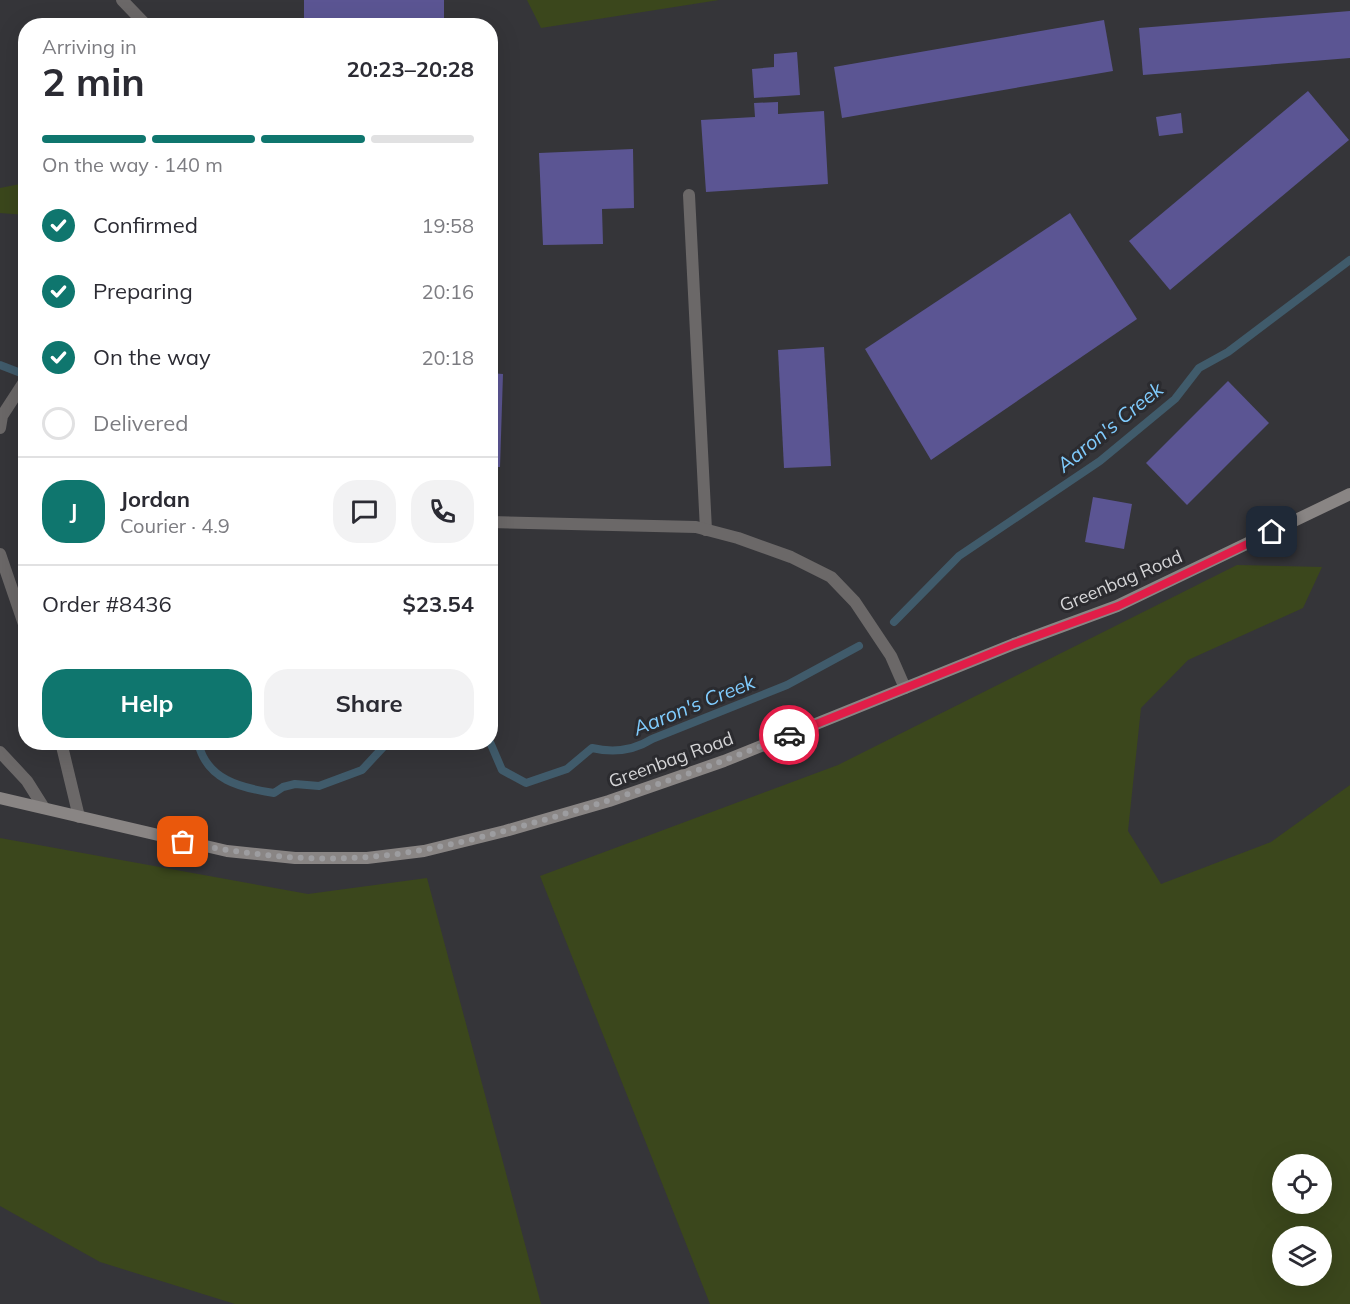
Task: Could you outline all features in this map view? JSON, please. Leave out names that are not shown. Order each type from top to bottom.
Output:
[{"type":"main road","name":"Greenbag Road","points":[[0,798],[227,851],[295,858],[367,858],[424,851],[505,831],[609,801],[724,761],[1014,644],[1118,606],[1350,494]]},
{"type":"street","points":[[122,0],[139,18]]},
{"type":"street","points":[[689,195],[706,530]]},
{"type":"street","points":[[0,428],[3,416],[18,389]]},
{"type":"street","points":[[498,522],[648,524],[706,530],[738,538],[781,554],[831,577],[855,602],[891,656],[905,688]]},
{"type":"street","points":[[0,554],[18,607]]},
{"type":"street","points":[[63,750],[79,817]]},
{"type":"street","points":[[0,752],[27,781],[44,808]]},
{"type":"green space","points":[[527,0],[719,0],[541,28]]},
{"type":"green space","points":[[18,184],[18,214],[0,213],[0,188]]},
{"type":"green space","points":[[1237,565],[1322,567],[1303,608],[1188,660],[1141,708],[1128,831],[1161,884],[1271,842],[1350,785],[1350,1304],[710,1304],[540,876],[838,765]]},
{"type":"green space","points":[[0,838],[308,894],[427,878],[541,1304],[235,1304],[100,1262],[0,1206]]},
{"type":"building","points":[[304,0],[444,0],[444,18],[304,18]]},
{"type":"building","points":[[1350,11],[1350,58],[1143,75],[1139,28]]},
{"type":"building","points":[[1104,20],[1113,71],[842,118],[834,67]]},
{"type":"building","points":[[797,52],[800,95],[754,98],[752,69],[774,67],[774,54]]},
{"type":"building","points":[[1308,91],[1349,140],[1170,290],[1129,241]]},
{"type":"building","points":[[778,102],[778,114],[824,111],[828,184],[706,192],[701,120],[755,117],[754,103]]},
{"type":"building","points":[[1181,113],[1183,133],[1159,136],[1156,117]]},
{"type":"building","points":[[633,149],[634,208],[602,209],[603,244],[543,245],[539,153]]},
{"type":"building","points":[[1070,213],[1137,319],[931,460],[865,349]]},
{"type":"building","points":[[824,347],[831,466],[784,468],[778,350]]},
{"type":"building","points":[[498,374],[503,374],[500,467],[498,467]]},
{"type":"building","points":[[1228,381],[1269,423],[1187,505],[1146,463]]},
{"type":"building","points":[[1093,497],[1132,504],[1124,549],[1085,542]]},
{"type":"waterway","name":"Aaron's Creek","points":[[894,622],[959,556],[1100,461],[1175,399],[1199,368],[1228,352],[1350,260]]},
{"type":"waterway","name":"Aaron's Creek","points":[[0,365],[18,372]]},
{"type":"waterway","name":"Aaron's Creek","points":[[493,750],[502,770],[526,783],[567,769],[592,748],[616,751],[638,746],[787,685],[859,646]]},
{"type":"waterway","name":"Aaron's Creek","points":[[200,750],[209,765],[227,780],[238,785],[274,793],[283,787],[295,784],[319,786],[362,770],[381,750]]},
{"type":"way so far","points":[[183,842],[227,851],[295,858],[367,858],[424,851],[505,831],[609,801],[724,761],[789,735]]},
{"type":"route","points":[[789,735],[1014,644],[1118,606],[1272,532]]}]
